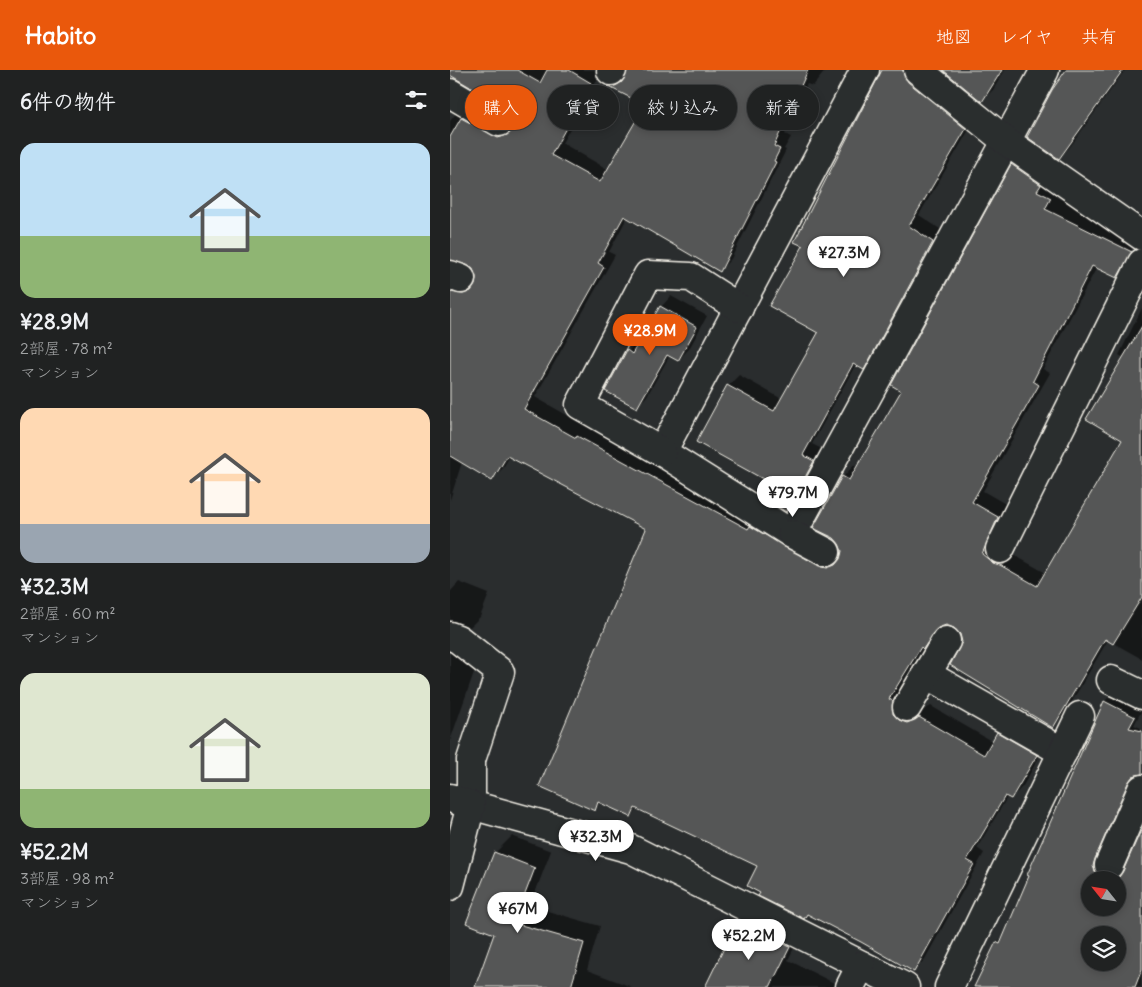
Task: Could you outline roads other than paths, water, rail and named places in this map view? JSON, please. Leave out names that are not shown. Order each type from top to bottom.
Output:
[{"type":"street","points":[[450,81],[454,70]]},
{"type":"street","points":[[662,452],[865,70]]},
{"type":"street","points":[[918,70],[1007,142],[1142,236]]},
{"type":"street","points":[[792,534],[1045,70]]},
{"type":"street","points":[[450,93],[465,102]]},
{"type":"street","points":[[1000,549],[1142,263]]},
{"type":"street","points":[[738,308],[691,277],[648,275],[580,405],[662,452],[792,534],[826,552]]},
{"type":"street","points":[[450,636],[458,639],[500,672],[471,760],[461,802],[450,886]]},
{"type":"street","points":[[907,707],[946,641]]},
{"type":"street","points":[[926,674],[1063,752]]},
{"type":"street","points":[[1111,680],[1142,695]]},
{"type":"street","points":[[949,987],[1080,716]]},
{"type":"street","points":[[1108,865],[1142,789]]},
{"type":"street","points":[[461,802],[631,850],[856,976],[905,987]]}]
